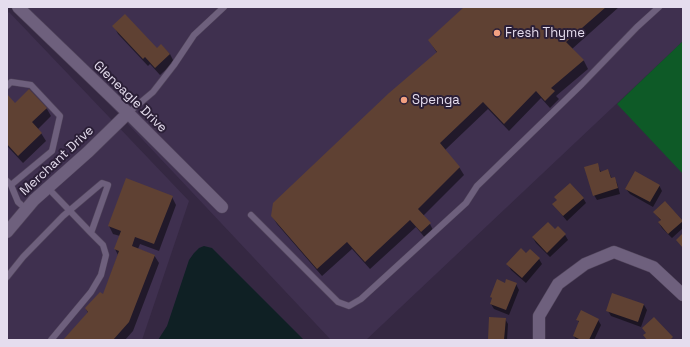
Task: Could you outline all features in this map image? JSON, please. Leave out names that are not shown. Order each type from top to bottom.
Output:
[{"type":"street","name":"Gleneagle Drive","points":[[18,7],[222,208]]},
{"type":"street","name":"Merchant Drive","points":[[7,232],[34,200],[128,114]]},
{"type":"street","points":[[539,340],[539,316],[558,284],[585,264],[614,252],[653,266],[683,295]]},
{"type":"lane","points":[[128,114],[153,92],[174,66],[194,35],[224,7]]},
{"type":"lane","points":[[251,215],[338,302],[349,306],[361,299],[466,203],[477,186],[582,84],[637,26],[659,7]]},
{"type":"lane","points":[[7,86],[11,82],[31,85],[60,116],[52,151],[9,183],[18,202],[26,210]]},
{"type":"lane","points":[[7,277],[23,257],[69,210],[102,183],[108,185],[91,233]]},
{"type":"lane","points":[[48,188],[91,233],[102,246],[106,255],[101,275],[92,292],[51,340]]},
{"type":"shaded area","points":[[683,7],[683,41],[366,340],[331,340],[19,8]]},
{"type":"shaded area","points":[[9,12],[189,201],[142,340],[7,340],[7,14]]},
{"type":"shaded area","points":[[204,246],[212,248],[304,340],[158,340],[167,326],[189,260],[199,248]]},
{"type":"green space","points":[[683,41],[683,174],[617,104]]},
{"type":"building","points":[[464,7],[606,7],[566,42],[584,60],[551,88],[555,91],[545,101],[536,91],[504,124],[483,102],[440,143],[460,167],[418,209],[431,223],[421,232],[410,220],[365,262],[347,242],[317,269],[271,216],[273,203],[389,93],[437,52],[428,40]]},
{"type":"building","points":[[125,14],[157,48],[161,44],[170,54],[155,68],[145,57],[143,59],[112,26]]},
{"type":"building","points":[[29,89],[47,108],[32,122],[42,133],[18,156],[7,144],[7,94],[15,103]]},
{"type":"building","points":[[598,163],[600,172],[608,169],[611,178],[615,177],[618,188],[593,196],[584,167]]},
{"type":"building","points":[[635,171],[660,185],[650,202],[625,189]]},
{"type":"building","points":[[126,178],[173,196],[154,244],[135,237],[132,246],[155,255],[129,322],[113,340],[63,340],[88,312],[85,308],[100,292],[103,294],[119,251],[114,249],[121,231],[108,226]]},
{"type":"building","points":[[570,183],[584,198],[563,216],[552,204],[557,200],[554,197]]},
{"type":"building","points":[[665,201],[683,221],[668,234],[658,222],[661,220],[653,212]]},
{"type":"building","points":[[548,222],[555,229],[558,226],[566,234],[547,253],[532,237]]},
{"type":"building","points":[[683,233],[683,248],[676,240]]},
{"type":"building","points":[[521,248],[526,253],[530,249],[540,258],[522,278],[506,264]]},
{"type":"building","points":[[497,279],[505,283],[506,279],[517,283],[506,310],[490,304],[492,298],[490,297]]},
{"type":"building","points":[[612,293],[644,304],[638,322],[606,311]]},
{"type":"building","points":[[581,310],[599,319],[589,340],[581,340],[573,336],[579,321],[576,320]]},
{"type":"building","points":[[489,317],[506,318],[504,340],[488,340]]},
{"type":"building","points":[[654,317],[673,337],[670,340],[647,340],[643,335],[646,333],[642,328]]},
{"type":"place","name":"Fresh Thyme","points":[[497,33]]},
{"type":"place","name":"Spenga","points":[[404,100]]}]
